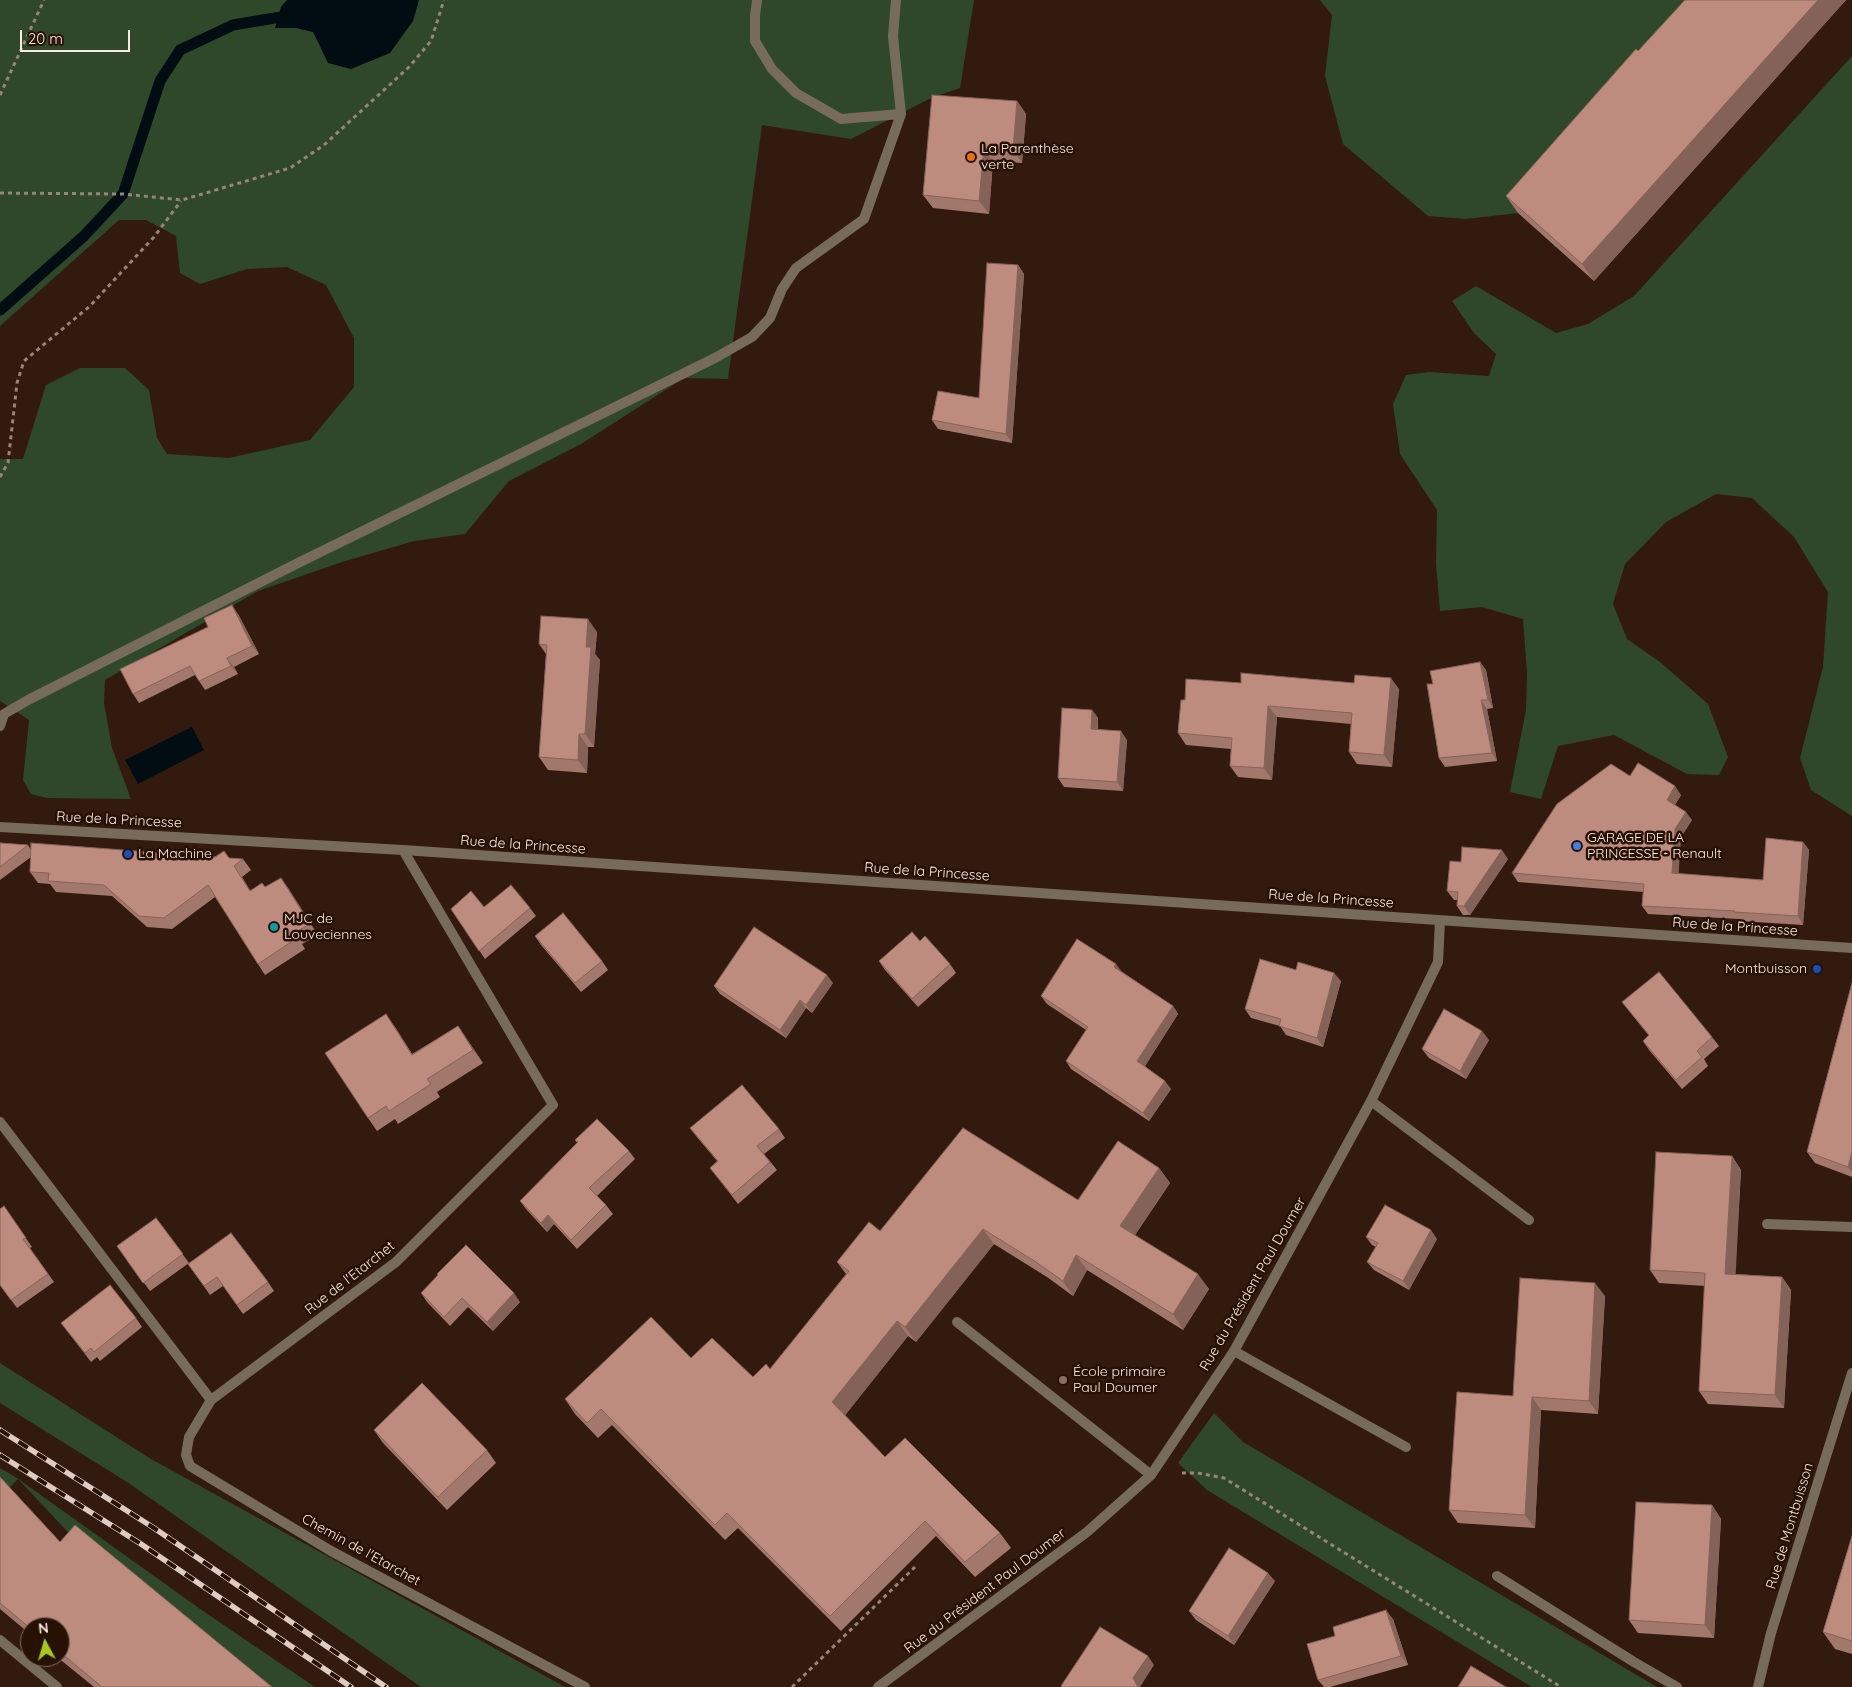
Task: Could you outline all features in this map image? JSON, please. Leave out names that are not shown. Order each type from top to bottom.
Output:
[{"type":"street","points":[[757,0],[755,16],[756,41],[772,70],[796,93],[841,119],[901,114]]},
{"type":"street","points":[[0,726],[4,714],[28,700],[296,564],[715,358],[752,337],[770,318],[782,289],[796,268],[864,219],[901,114],[893,36],[896,0]]},
{"type":"street","name":"Rue de la Princesse","points":[[0,827],[403,850],[1852,948]]},
{"type":"street","name":"Rue de l'Etarchet","points":[[211,1400],[396,1262],[553,1106],[403,850]]},
{"type":"street","name":"Rue du Président Paul Doumer","points":[[878,1687],[1087,1532],[1151,1475],[1234,1351],[1371,1101],[1438,962],[1440,921]]},
{"type":"street","points":[[1371,1101],[1529,1220]]},
{"type":"street","points":[[0,1122],[211,1400]]},
{"type":"street","points":[[1767,1224],[1852,1227]]},
{"type":"street","points":[[957,1322],[1151,1475]]},
{"type":"street","points":[[1234,1351],[1406,1447]]},
{"type":"street","name":"Rue de Montbuisson","points":[[1758,1687],[1771,1633],[1852,1373]]},
{"type":"street","name":"Chemin de l'Etarchet","points":[[211,1400],[189,1436],[186,1455],[190,1466],[331,1551],[585,1687]]},
{"type":"street","points":[[1497,1576],[1677,1687]]},
{"type":"street","points":[[0,1640],[57,1687]]},
{"type":"path","points":[[0,96],[44,0]]},
{"type":"path","points":[[0,193],[123,194],[182,200],[290,168],[324,145],[408,66],[431,41],[444,0]]},
{"type":"path","points":[[0,477],[8,463],[17,383],[24,361],[90,306],[154,237],[182,200]]},
{"type":"path","points":[[1151,1475],[1189,1473],[1224,1478],[1561,1687]]},
{"type":"path","points":[[792,1687],[914,1566]]},
{"type":"green space","points":[[0,0],[974,0],[960,88],[933,97],[851,139],[762,125],[728,379],[684,378],[581,444],[509,481],[465,534],[414,541],[342,562],[258,591],[105,680],[104,703],[112,748],[131,799],[47,798],[31,794],[23,780],[29,720],[0,701],[0,459],[23,459],[46,385],[80,368],[125,368],[149,390],[157,438],[167,454],[229,458],[310,440],[354,387],[354,338],[326,285],[287,267],[247,269],[200,284],[180,273],[176,236],[146,220],[119,220],[0,326]]},
{"type":"green space","points":[[1320,0],[1700,0],[1648,66],[1518,213],[1466,219],[1428,216],[1343,144],[1325,76],[1332,15]]},
{"type":"green space","points":[[1852,56],[1852,816],[1811,790],[1800,758],[1823,667],[1828,592],[1794,537],[1752,498],[1716,494],[1666,522],[1625,564],[1613,604],[1627,639],[1660,662],[1708,704],[1728,757],[1719,775],[1687,774],[1614,735],[1558,746],[1541,799],[1510,792],[1526,710],[1527,673],[1523,619],[1482,607],[1440,611],[1436,563],[1437,510],[1400,454],[1393,404],[1406,375],[1429,372],[1489,376],[1496,354],[1474,333],[1452,301],[1476,286],[1556,333],[1588,324],[1634,296]]},
{"type":"green space","points":[[0,1363],[151,1459],[565,1687],[421,1687],[127,1482],[0,1403]]},
{"type":"green space","points":[[1214,1413],[1243,1442],[1657,1687],[1532,1687],[1207,1490],[1178,1463]]},
{"type":"green space","points":[[0,1468],[17,1478],[203,1611],[315,1687],[239,1687],[81,1546],[18,1479],[0,1497]]},
{"type":"shaded area","points":[[287,0],[419,0],[413,21],[390,53],[351,69],[328,63],[313,32],[296,28],[275,28],[281,7]]},
{"type":"shaded area","points":[[192,727],[204,750],[138,784],[125,760]]},
{"type":"building","points":[[1685,0],[1818,0],[1582,264],[1506,196],[1636,49],[1638,51]]},
{"type":"building","name":"La Parenthèse verte","points":[[932,95],[1017,101],[1013,150],[984,148],[979,201],[923,195]]},
{"type":"building","points":[[987,263],[1018,265],[1006,434],[932,420],[938,391],[979,398]]},
{"type":"building","points":[[232,605],[252,646],[227,658],[231,666],[199,681],[190,666],[133,694],[120,669],[208,627],[204,618]]},
{"type":"building","points":[[541,616],[588,619],[586,647],[591,647],[585,734],[579,734],[578,760],[539,757],[547,645],[539,644]]},
{"type":"building","points":[[1480,662],[1488,700],[1481,700],[1492,753],[1439,758],[1427,684],[1433,684],[1430,671]]},
{"type":"building","points":[[1241,673],[1354,683],[1355,675],[1391,678],[1384,755],[1349,752],[1352,713],[1268,706],[1264,768],[1230,766],[1232,738],[1178,733],[1181,700],[1185,700],[1186,679],[1241,683]]},
{"type":"building","points":[[1062,708],[1092,710],[1091,729],[1121,731],[1117,782],[1058,778]]},
{"type":"building","points":[[1638,763],[1675,786],[1667,800],[1686,812],[1675,829],[1672,873],[1763,880],[1766,838],[1803,842],[1798,916],[1642,906],[1644,884],[1512,873],[1557,804],[1611,764],[1630,776]]},
{"type":"building","points":[[0,843],[28,845],[0,867]]},
{"type":"building","points":[[31,843],[215,857],[224,851],[229,858],[243,859],[234,866],[250,891],[262,883],[265,887],[281,878],[310,924],[294,933],[297,938],[258,964],[208,885],[164,918],[139,916],[104,885],[48,881],[49,873],[30,872]]},
{"type":"building","points":[[1462,847],[1502,850],[1464,906],[1457,906],[1458,892],[1447,891],[1450,861],[1461,862]]},
{"type":"building","points":[[511,885],[530,908],[479,951],[451,909],[471,891],[484,907]]},
{"type":"building","points":[[563,913],[602,961],[575,983],[535,936]]},
{"type":"building","points":[[754,927],[827,975],[806,1005],[800,1000],[780,1030],[714,986]]},
{"type":"building","points":[[912,932],[920,941],[925,936],[950,964],[912,999],[879,961]]},
{"type":"building","points":[[1077,939],[1116,964],[1114,967],[1173,1006],[1137,1061],[1165,1081],[1143,1113],[1066,1061],[1088,1027],[1041,996]]},
{"type":"building","points":[[1260,959],[1296,970],[1298,962],[1334,973],[1317,1038],[1279,1026],[1281,1019],[1245,1009]]},
{"type":"building","points":[[1659,972],[1712,1037],[1697,1051],[1702,1057],[1676,1080],[1643,1041],[1649,1035],[1622,1002]]},
{"type":"building","points":[[1852,983],[1852,1152],[1848,1167],[1807,1152]]},
{"type":"building","points":[[1444,1009],[1482,1031],[1460,1071],[1422,1049]]},
{"type":"building","points":[[386,1014],[412,1055],[458,1026],[473,1050],[427,1079],[431,1084],[389,1111],[386,1106],[368,1118],[325,1053]]},
{"type":"building","points":[[742,1085],[779,1129],[757,1146],[770,1162],[732,1195],[710,1168],[718,1161],[690,1128]]},
{"type":"building","points":[[597,1119],[629,1151],[589,1188],[606,1205],[571,1240],[548,1215],[541,1223],[520,1201],[578,1142],[575,1140]]},
{"type":"building","points":[[963,1128],[1078,1200],[1118,1141],[1159,1168],[1120,1226],[1198,1274],[1173,1314],[1076,1255],[1063,1281],[983,1229],[905,1327],[897,1321],[832,1402],[885,1457],[905,1438],[1000,1533],[965,1562],[925,1521],[830,1616],[727,1513],[715,1525],[601,1409],[587,1423],[565,1399],[651,1317],[691,1358],[712,1338],[753,1377],[766,1364],[770,1369],[849,1271],[837,1262],[869,1222],[880,1231]]},
{"type":"building","points":[[1656,1152],[1732,1156],[1725,1274],[1782,1277],[1775,1395],[1699,1391],[1705,1273],[1650,1270]]},
{"type":"building","points":[[1385,1205],[1431,1230],[1403,1281],[1367,1262],[1378,1243],[1366,1237]]},
{"type":"building","points":[[4,1206],[26,1238],[23,1239],[48,1274],[11,1300],[0,1285],[0,1209]]},
{"type":"building","points":[[156,1218],[183,1254],[143,1283],[117,1246]]},
{"type":"building","points":[[231,1233],[268,1282],[237,1305],[217,1277],[204,1286],[188,1264]]},
{"type":"building","points":[[466,1245],[514,1293],[487,1322],[462,1298],[444,1317],[421,1293]]},
{"type":"building","points":[[1520,1278],[1595,1283],[1589,1401],[1532,1397],[1525,1515],[1449,1510],[1457,1392],[1513,1396]]},
{"type":"building","points":[[110,1285],[136,1318],[94,1352],[91,1348],[85,1353],[61,1323]]},
{"type":"building","points":[[422,1383],[487,1450],[438,1497],[374,1430]]},
{"type":"building","points":[[0,1477],[60,1542],[75,1525],[272,1687],[102,1687],[70,1660],[70,1617],[20,1617],[20,1620],[0,1603]]},
{"type":"building","points":[[1636,1502],[1712,1505],[1705,1625],[1629,1620]]},
{"type":"building","points":[[1852,1536],[1852,1641],[1823,1632]]},
{"type":"building","points":[[1229,1548],[1268,1573],[1228,1636],[1189,1611]]},
{"type":"building","points":[[1386,1610],[1401,1656],[1318,1680],[1307,1644],[1335,1636],[1333,1627]]},
{"type":"building","points":[[1100,1627],[1148,1656],[1133,1678],[1138,1687],[1062,1687],[1061,1686]]},
{"type":"building","points":[[1471,1666],[1506,1687],[1458,1687]]},
{"type":"waterway","points":[[0,310],[84,236],[123,194],[160,81],[180,50],[233,25],[293,15]]},
{"type":"railway","points":[[0,1430],[154,1528],[386,1687]]},
{"type":"railway","points":[[0,1455],[141,1544],[351,1687]]},
{"type":"place","name":"La Parenthèse verte","points":[[971,157]]},
{"type":"place","name":"GARAGE DE LA PRINCESSE - Renault","points":[[1577,846]]},
{"type":"place","name":"La Machine","points":[[128,854]]},
{"type":"place","name":"MJC de Louveciennes","points":[[274,927]]},
{"type":"place","name":"Montbuisson","points":[[1817,969]]},
{"type":"place","name":"École primaire Paul Doumer","points":[[1063,1380]]}]
